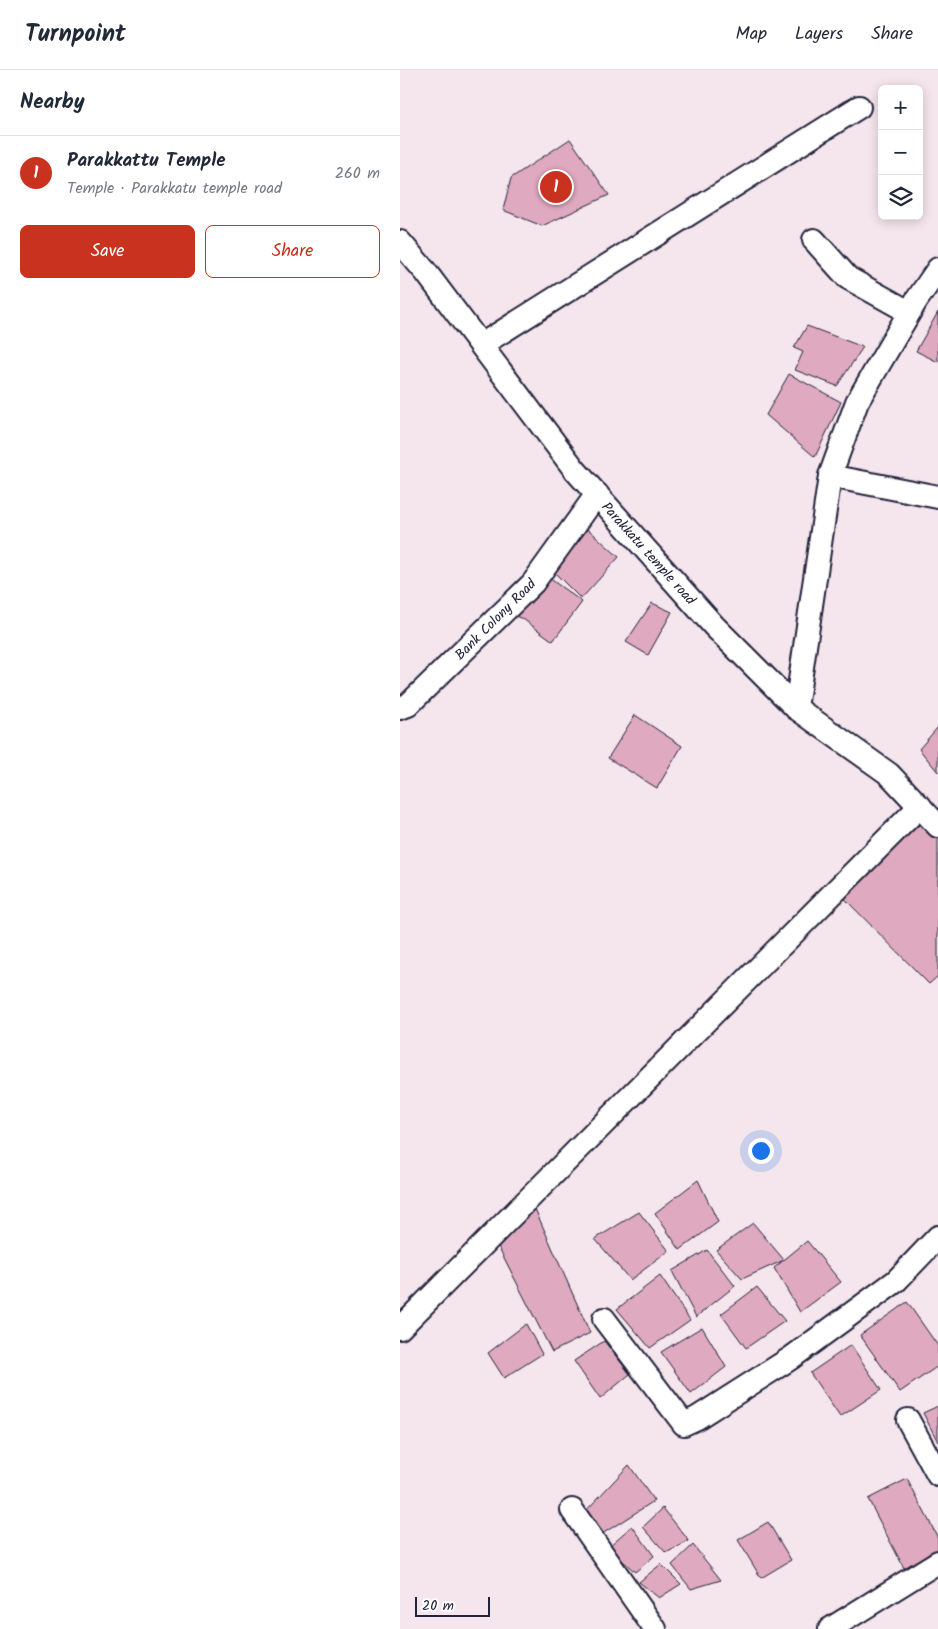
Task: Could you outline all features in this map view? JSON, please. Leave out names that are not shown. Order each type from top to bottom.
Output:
[{"type":"street","points":[[481,345],[859,107]]},
{"type":"street","points":[[814,240],[848,278],[909,312]]},
{"type":"street","name":"Parakkatu temple road","points":[[400,242],[425,271],[575,470],[714,626],[796,708],[889,774],[938,826]]},
{"type":"street","points":[[796,708],[830,476],[857,402],[909,312],[938,269]]},
{"type":"street","points":[[830,476],[938,497]]},
{"type":"street","name":"Bank Colony Road","points":[[400,708],[408,705],[533,583],[597,494]]},
{"type":"street","points":[[400,1328],[920,806]]},
{"type":"street","points":[[604,1319],[684,1424],[697,1418],[791,1358],[896,1281],[938,1236]]},
{"type":"street","points":[[908,1420],[938,1475]]},
{"type":"street","points":[[572,1510],[655,1629]]},
{"type":"street","points":[[830,1629],[938,1562]]},
{"type":"building","points":[[570,139],[609,195],[542,226],[503,210],[511,178]]},
{"type":"building","points":[[938,312],[938,362],[916,351]]},
{"type":"building","points":[[807,326],[863,347],[837,386],[795,370],[803,352],[794,348]]},
{"type":"building","points":[[789,374],[841,402],[815,457],[766,415]]},
{"type":"building","points":[[588,529],[619,557],[581,599],[554,572]]},
{"type":"building","points":[[545,575],[582,602],[553,641],[523,619],[515,616]]},
{"type":"building","points":[[652,603],[672,612],[648,655],[626,642]]},
{"type":"building","points":[[635,715],[682,746],[657,788],[608,758]]},
{"type":"building","points":[[938,727],[938,772],[919,749]]},
{"type":"building","points":[[924,821],[938,839],[938,976],[929,984],[843,897],[892,848]]},
{"type":"building","points":[[698,1180],[718,1222],[680,1250],[655,1213]]},
{"type":"building","points":[[535,1209],[590,1333],[552,1352],[496,1242]]},
{"type":"building","points":[[639,1212],[669,1251],[630,1280],[595,1239]]},
{"type":"building","points":[[753,1223],[784,1260],[742,1279],[716,1250]]},
{"type":"building","points":[[807,1241],[841,1282],[800,1312],[774,1268]]},
{"type":"building","points":[[707,1250],[735,1286],[696,1317],[672,1271]]},
{"type":"building","points":[[660,1276],[690,1320],[650,1348],[617,1309]]},
{"type":"building","points":[[757,1287],[785,1321],[746,1348],[721,1314]]},
{"type":"building","points":[[907,1302],[938,1346],[938,1366],[900,1392],[860,1335]]},
{"type":"building","points":[[526,1324],[542,1354],[504,1378],[488,1353]]},
{"type":"building","points":[[702,1327],[726,1367],[691,1394],[661,1352]]},
{"type":"building","points":[[604,1341],[630,1374],[600,1399],[574,1361]]},
{"type":"building","points":[[851,1345],[881,1390],[840,1417],[810,1373]]},
{"type":"building","points":[[938,1406],[938,1442],[923,1413]]},
{"type":"building","points":[[629,1465],[654,1501],[602,1534],[583,1514]]},
{"type":"building","points":[[907,1479],[938,1538],[938,1553],[905,1570],[868,1499]]},
{"type":"building","points":[[663,1508],[689,1541],[666,1553],[643,1527]]},
{"type":"building","points":[[768,1522],[791,1560],[761,1578],[738,1540]]},
{"type":"building","points":[[632,1526],[654,1556],[635,1572],[608,1547]]},
{"type":"building","points":[[693,1545],[721,1580],[691,1589],[672,1565]]},
{"type":"building","points":[[661,1564],[681,1584],[659,1598],[639,1582]]},
{"type":"place","name":"Parakkattu Temple","points":[[556,187]]}]
